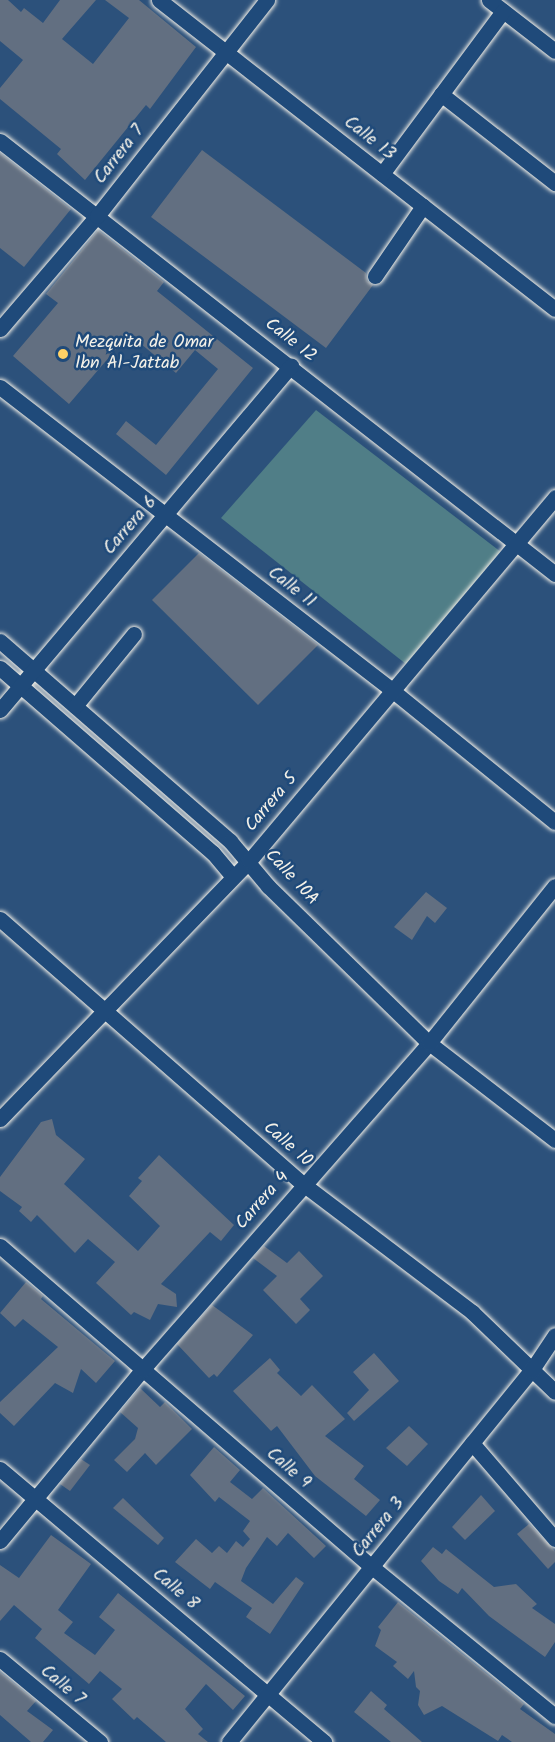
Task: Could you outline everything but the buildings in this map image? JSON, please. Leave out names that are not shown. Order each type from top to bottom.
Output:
[{"type":"street","name":"Calle 13","points":[[159,0],[555,309]]},
{"type":"street","name":"Carrera 7","points":[[0,329],[97,216],[267,0]]},
{"type":"street","points":[[489,0],[554,48]]},
{"type":"street","points":[[382,174],[503,11]]},
{"type":"street","points":[[441,94],[555,183]]},
{"type":"street","name":"Calle 12","points":[[0,141],[516,540],[555,574]]},
{"type":"street","points":[[375,276],[423,206]]},
{"type":"street","name":"Carrera 6","points":[[0,710],[291,366]]},
{"type":"street","name":"Calle 11","points":[[0,387],[393,691],[555,822]]},
{"type":"street","name":"Carrera 5","points":[[0,1119],[102,1010],[249,861],[555,496]]},
{"type":"street","points":[[75,706],[134,634]]},
{"type":"street","name":"Calle 10A","points":[[0,641],[249,861],[268,886],[429,1043],[555,1140]]},
{"type":"street","points":[[0,668],[213,853],[233,877]]},
{"type":"street","name":"Carrera 4","points":[[0,1541],[34,1497],[142,1370],[429,1043],[555,886]]},
{"type":"street","name":"Calle 10","points":[[0,919],[303,1184],[472,1312],[555,1392]]},
{"type":"street","name":"Calle 9","points":[[0,1246],[372,1567],[555,1716]]},
{"type":"street","name":"Carrera 3","points":[[229,1742],[531,1371],[555,1335]]},
{"type":"street","points":[[472,1443],[555,1539]]},
{"type":"street","name":"Calle 8","points":[[0,1469],[324,1742]]},
{"type":"street","name":"Calle 7","points":[[0,1659],[100,1742]]},
{"type":"green space","points":[[316,410],[501,552],[411,668],[221,518]]},
{"type":"place","name":"Mezquita de Omar Ibn Al-Jattab","points":[[63,354]]}]
